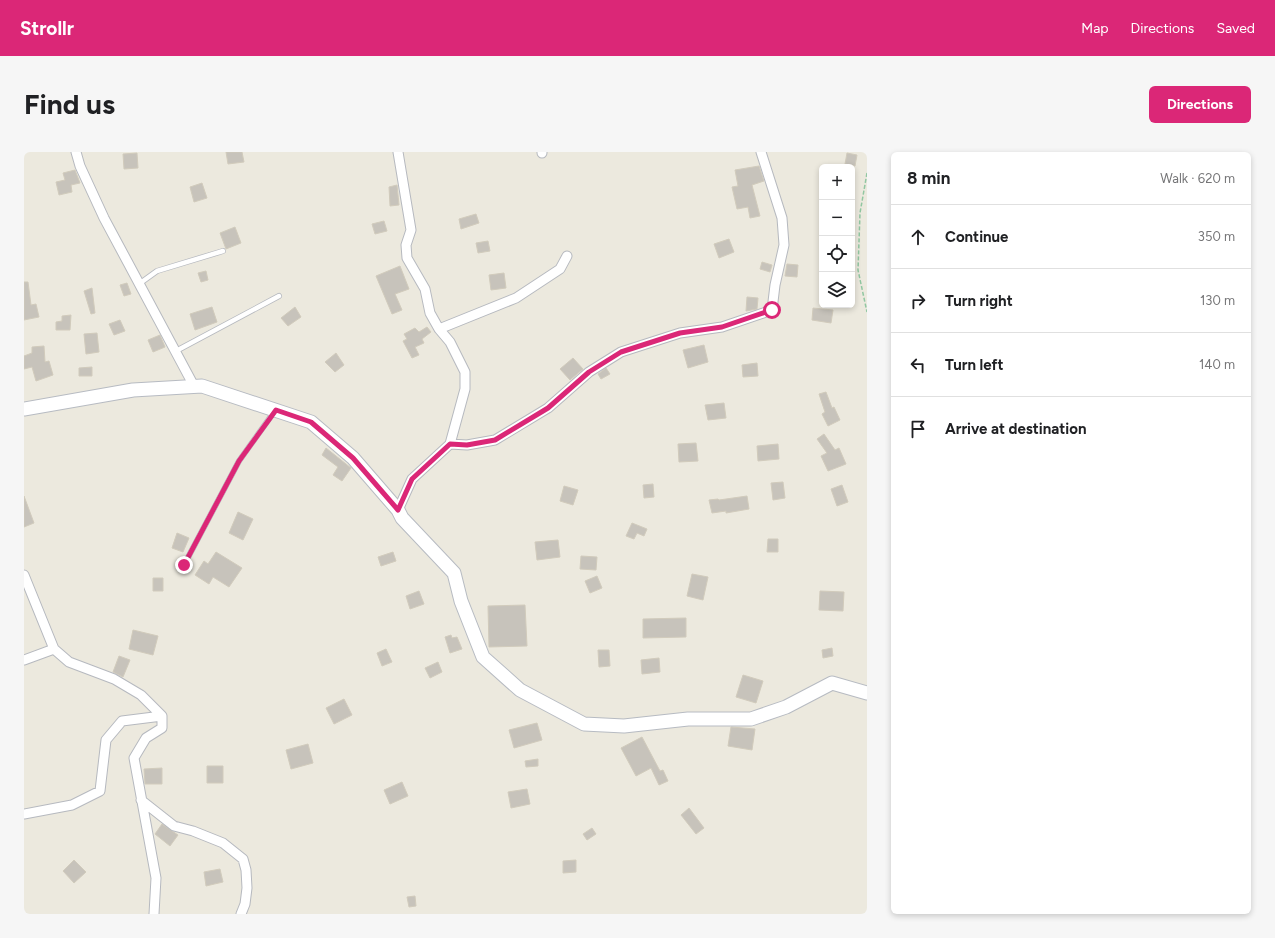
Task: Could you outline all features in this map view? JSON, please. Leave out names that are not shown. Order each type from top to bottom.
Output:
[{"type":"street","points":[[76,152],[80,166],[104,218],[194,386]]},
{"type":"street","points":[[398,152],[411,230],[406,245],[407,258],[425,289],[430,313],[439,329],[450,342],[465,372],[465,389],[450,444],[412,479],[398,510]]},
{"type":"street","points":[[450,444],[467,445],[495,440],[548,408],[589,372],[621,352],[680,333],[722,327],[772,310],[775,285],[784,245],[782,218],[761,152]]},
{"type":"street","points":[[439,329],[516,298],[560,269],[567,256]]},
{"type":"street","points":[[24,409],[133,390],[202,386],[311,422],[353,458],[398,510],[402,518],[454,573],[461,601],[483,657],[520,690],[584,724],[624,726],[688,719],[751,719],[786,707],[832,682],[867,693]]},
{"type":"street","points":[[24,575],[54,649],[69,662],[114,679],[141,695],[162,716],[162,728],[146,738],[134,758],[156,878],[154,914]]},
{"type":"street","points":[[24,660],[54,649]]},
{"type":"street","points":[[24,814],[72,805],[100,791],[106,740],[122,721],[162,716]]},
{"type":"street","points":[[141,800],[174,826],[193,831],[223,843],[243,859],[246,870],[247,888],[245,904],[241,914]]},
{"type":"lane","points":[[139,284],[157,271],[223,251]]},
{"type":"lane","points":[[176,351],[279,296]]},
{"type":"lane","points":[[184,565],[239,461],[276,410]]},
{"type":"path","points":[[867,173],[860,213],[858,270],[867,312]]},
{"type":"building","points":[[226,152],[242,152],[244,162],[228,164]]},
{"type":"building","points":[[137,153],[138,168],[124,169],[123,154]]},
{"type":"building","points":[[847,153],[857,155],[855,166],[855,164],[845,164]]},
{"type":"building","points":[[759,166],[764,181],[752,185],[760,216],[750,218],[748,207],[737,209],[732,187],[738,186],[735,170]]},
{"type":"building","points":[[75,170],[80,183],[71,185],[72,192],[59,195],[56,182],[65,180],[63,173]]},
{"type":"building","points":[[202,183],[207,198],[194,202],[190,187]]},
{"type":"building","points":[[397,185],[399,205],[390,206],[389,187]]},
{"type":"building","points":[[476,214],[479,223],[461,229],[459,219]]},
{"type":"building","points":[[384,221],[387,231],[375,234],[372,224]]},
{"type":"building","points":[[235,227],[241,243],[226,249],[220,233]]},
{"type":"building","points":[[729,239],[734,252],[719,258],[714,244]]},
{"type":"building","points":[[488,241],[490,251],[478,253],[476,243]]},
{"type":"building","points":[[762,262],[772,265],[770,272],[760,269]]},
{"type":"building","points":[[787,264],[798,265],[797,277],[785,276]]},
{"type":"building","points":[[400,266],[409,289],[395,294],[402,310],[392,314],[376,276]]},
{"type":"building","points":[[206,271],[208,280],[201,282],[198,273]]},
{"type":"building","points":[[504,273],[506,288],[491,290],[489,275]]},
{"type":"building","points":[[24,282],[28,282],[31,305],[36,304],[39,317],[24,320]]},
{"type":"building","points":[[127,283],[131,294],[124,296],[120,285]]},
{"type":"building","points":[[92,288],[95,313],[91,314],[84,291]]},
{"type":"building","points":[[747,297],[758,298],[757,309],[746,311]]},
{"type":"building","points":[[212,307],[217,322],[195,330],[190,314]]},
{"type":"building","points":[[295,307],[301,317],[288,326],[281,318]]},
{"type":"building","points":[[813,308],[833,310],[831,323],[812,320]]},
{"type":"building","points":[[71,315],[70,330],[56,330],[56,322],[62,321],[62,316]]},
{"type":"building","points":[[120,320],[125,331],[114,335],[109,324]]},
{"type":"building","points":[[427,327],[431,332],[422,339],[424,343],[415,347],[419,355],[412,358],[403,341],[407,339],[404,334],[415,328],[419,332]]},
{"type":"building","points":[[97,333],[99,352],[86,354],[84,334]]},
{"type":"building","points":[[160,335],[165,347],[153,352],[148,340]]},
{"type":"building","points":[[704,345],[708,362],[688,368],[683,350]]},
{"type":"building","points":[[44,346],[45,362],[49,361],[53,375],[36,381],[32,367],[24,369],[24,356],[32,353],[32,347]]},
{"type":"building","points":[[336,353],[344,365],[335,372],[325,362]]},
{"type":"building","points":[[573,358],[583,369],[570,380],[560,369]]},
{"type":"building","points":[[757,363],[758,376],[743,377],[742,365]]},
{"type":"building","points":[[92,367],[92,376],[79,376],[79,368]]},
{"type":"building","points":[[606,368],[610,374],[601,379],[598,374]]},
{"type":"building","points":[[826,392],[832,408],[834,407],[840,420],[828,426],[822,414],[825,412],[819,394]]},
{"type":"building","points":[[724,403],[726,418],[708,420],[705,405]]},
{"type":"building","points":[[824,434],[835,450],[839,448],[846,464],[828,471],[821,456],[827,453],[817,439]]},
{"type":"building","points":[[696,443],[698,461],[679,462],[678,444]]},
{"type":"building","points":[[778,444],[779,459],[758,461],[757,446]]},
{"type":"building","points":[[326,448],[351,468],[342,481],[333,475],[338,467],[322,455]]},
{"type":"building","points":[[783,482],[785,498],[773,500],[771,483]]},
{"type":"building","points":[[653,484],[654,497],[644,498],[643,485]]},
{"type":"building","points":[[842,485],[848,502],[837,506],[831,489]]},
{"type":"building","points":[[564,486],[578,490],[573,505],[560,501]]},
{"type":"building","points":[[24,496],[34,523],[24,527]]},
{"type":"building","points":[[747,496],[749,509],[726,513],[726,511],[712,513],[709,500]]},
{"type":"building","points":[[238,512],[253,519],[243,540],[229,533]]},
{"type":"building","points":[[632,523],[647,529],[644,536],[637,533],[634,539],[626,536]]},
{"type":"building","points":[[177,533],[189,538],[183,552],[172,548]]},
{"type":"building","points":[[768,539],[778,539],[778,552],[767,552]]},
{"type":"building","points":[[558,540],[560,557],[537,560],[535,542]]},
{"type":"building","points":[[216,552],[242,568],[229,587],[213,577],[209,584],[195,575],[204,561],[208,564]]},
{"type":"building","points":[[393,552],[396,561],[381,566],[378,557]]},
{"type":"building","points":[[581,556],[597,557],[596,570],[580,569]]},
{"type":"building","points":[[692,574],[708,577],[703,600],[687,596]]},
{"type":"building","points":[[597,576],[602,588],[590,593],[585,581]]},
{"type":"building","points":[[153,578],[163,578],[163,591],[153,591]]},
{"type":"building","points":[[419,591],[424,604],[410,609],[406,596]]},
{"type":"building","points":[[820,591],[844,592],[843,611],[819,610]]},
{"type":"building","points":[[525,605],[527,646],[489,647],[488,606]]},
{"type":"building","points":[[686,618],[686,637],[643,638],[643,619]]},
{"type":"building","points":[[133,630],[158,636],[153,655],[129,649]]},
{"type":"building","points":[[451,635],[452,638],[457,637],[462,649],[450,653],[445,637]]},
{"type":"building","points":[[832,648],[833,656],[823,658],[822,650]]},
{"type":"building","points":[[386,649],[392,662],[382,666],[377,653]]},
{"type":"building","points":[[598,650],[609,650],[610,666],[599,667]]},
{"type":"building","points":[[119,656],[130,660],[123,677],[113,672]]},
{"type":"building","points":[[659,658],[660,672],[642,674],[641,660]]},
{"type":"building","points":[[438,662],[442,672],[430,678],[425,668]]},
{"type":"building","points":[[743,675],[763,681],[756,703],[736,697]]},
{"type":"building","points":[[344,699],[352,715],[334,724],[326,708]]},
{"type":"building","points":[[537,723],[542,740],[514,748],[509,730]]},
{"type":"building","points":[[731,727],[755,729],[752,750],[728,746]]},
{"type":"building","points":[[642,737],[660,771],[663,770],[668,781],[659,785],[651,768],[636,776],[621,748]]},
{"type":"building","points":[[308,744],[313,763],[291,769],[286,750]]},
{"type":"building","points":[[538,759],[538,766],[526,767],[525,761]]},
{"type":"building","points":[[207,766],[223,766],[223,783],[207,783]]},
{"type":"building","points":[[162,768],[162,784],[145,784],[144,769]]},
{"type":"building","points":[[402,782],[408,796],[390,804],[384,790]]},
{"type":"building","points":[[527,789],[530,804],[511,808],[508,792]]},
{"type":"building","points":[[689,808],[704,828],[696,834],[681,815]]},
{"type":"building","points":[[162,824],[178,835],[170,846],[155,834]]},
{"type":"building","points":[[592,828],[596,834],[587,840],[583,834]]},
{"type":"building","points":[[74,860],[86,872],[74,883],[63,871]]},
{"type":"building","points":[[576,860],[576,872],[563,873],[563,861]]},
{"type":"building","points":[[220,869],[223,882],[206,886],[204,872]]},
{"type":"building","points":[[415,896],[416,906],[409,907],[407,897]]},
{"type":"route","points":[[184,565],[239,461],[276,410],[311,422],[353,458],[398,510],[406,489],[412,479],[450,444],[467,445],[495,440],[548,408],[589,372],[621,352],[680,333],[722,327],[772,310]]}]
